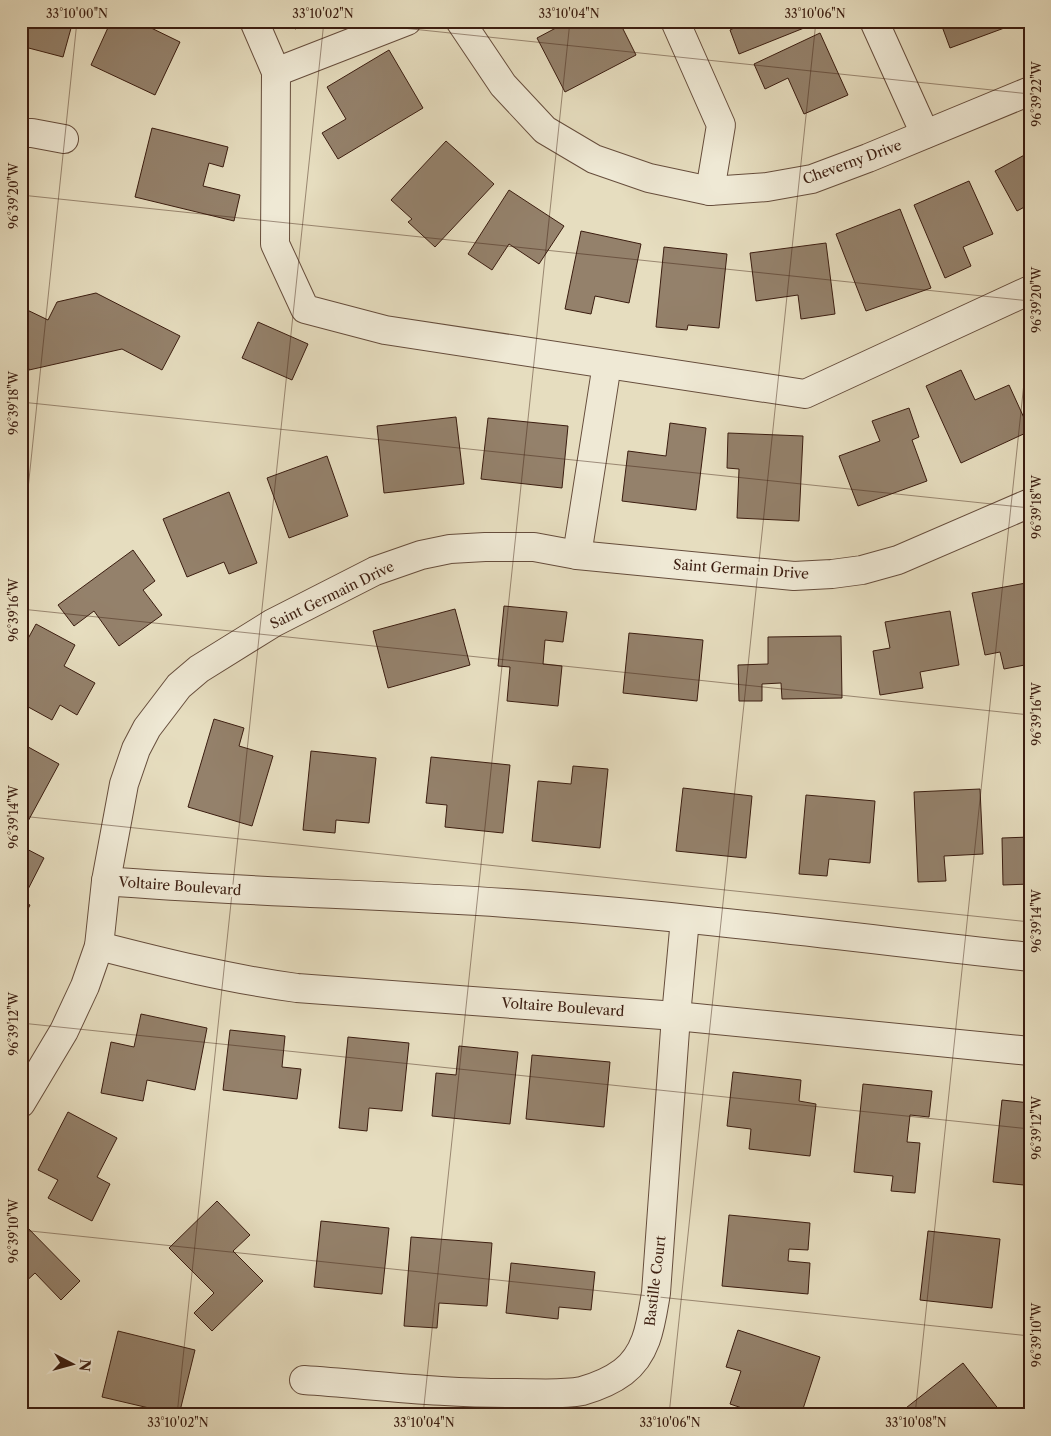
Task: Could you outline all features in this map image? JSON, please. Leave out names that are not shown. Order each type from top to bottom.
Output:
[{"type":"street","points":[[254,21],[276,72],[275,244],[305,309],[385,330],[805,394],[1030,290]]},
{"type":"street","points":[[276,72],[407,21]]},
{"type":"street","name":"Cheverny Drive","points":[[460,21],[503,85],[546,130],[594,159],[649,178],[710,191],[767,187],[812,179],[1030,91]]},
{"type":"street","points":[[675,21],[721,126],[710,191]]},
{"type":"street","points":[[874,21],[925,134]]},
{"type":"street","points":[[21,133],[32,133],[64,139]]},
{"type":"street","points":[[577,555],[607,364]]},
{"type":"street","name":"Saint Germain Drive","points":[[21,1103],[64,1031],[85,986],[99,946],[106,881],[124,784],[136,749],[147,728],[179,686],[199,668],[273,623],[375,571],[421,555],[450,549],[534,547],[577,555],[794,576],[832,574],[862,570],[898,560],[1030,503]]},
{"type":"street","name":"Voltaire Boulevard","points":[[106,881],[506,903],[685,919],[1030,956]]},
{"type":"street","name":"Bastille Court","points":[[304,1380],[486,1394],[549,1393],[588,1389],[603,1384],[624,1372],[639,1354],[650,1331],[656,1293],[685,919]]},
{"type":"street","name":"Voltaire Boulevard","points":[[99,946],[191,970],[297,988],[676,1016],[1030,1051]]},
{"type":"building","points":[[21,21],[73,21],[63,57],[21,46]]},
{"type":"building","points":[[111,21],[147,21],[145,25],[180,42],[155,95],[91,65]]},
{"type":"building","points":[[292,21],[317,21],[295,29]]},
{"type":"building","points":[[569,21],[619,21],[636,55],[565,92],[537,38]]},
{"type":"building","points":[[748,21],[813,21],[814,24],[739,54],[730,30]]},
{"type":"building","points":[[940,21],[1005,21],[1007,27],[950,48]]},
{"type":"building","points":[[820,33],[848,95],[804,114],[788,78],[765,89],[754,64]]},
{"type":"building","points":[[389,50],[423,108],[338,159],[322,133],[346,119],[327,87]]},
{"type":"building","points":[[152,128],[228,147],[223,167],[209,163],[203,186],[240,195],[234,221],[135,197]]},
{"type":"building","points":[[446,141],[494,184],[435,247],[408,222],[412,219],[391,200]]},
{"type":"building","points":[[1030,152],[1030,204],[1017,211],[995,171]]},
{"type":"building","points":[[969,181],[993,234],[963,247],[971,266],[945,278],[914,205]]},
{"type":"building","points":[[509,190],[564,226],[539,264],[509,244],[492,270],[468,254]]},
{"type":"building","points":[[900,209],[931,288],[866,311],[836,234]]},
{"type":"building","points":[[581,231],[641,244],[629,303],[595,296],[591,314],[565,309]]},
{"type":"building","points":[[826,243],[835,314],[801,319],[798,295],[756,301],[750,253]]},
{"type":"building","points":[[664,247],[727,254],[719,328],[688,325],[687,330],[656,327]]},
{"type":"building","points":[[96,293],[180,336],[162,370],[122,349],[29,370],[24,348],[21,346],[21,307],[48,320],[57,302]]},
{"type":"building","points":[[258,322],[308,344],[292,380],[242,358]]},
{"type":"building","points":[[961,370],[975,400],[1009,385],[1030,431],[961,463],[926,386]]},
{"type":"building","points":[[909,408],[919,437],[912,440],[927,481],[858,506],[839,456],[880,441],[872,421]]},
{"type":"building","points":[[456,417],[464,484],[384,493],[377,426]]},
{"type":"building","points":[[488,418],[568,426],[562,488],[481,479]]},
{"type":"building","points":[[670,423],[706,428],[696,510],[622,501],[628,451],[666,456]]},
{"type":"building","points":[[728,433],[803,436],[799,521],[737,518],[739,469],[727,468]]},
{"type":"building","points":[[327,456],[348,516],[289,538],[267,478]]},
{"type":"building","points":[[229,492],[257,563],[229,574],[224,562],[187,577],[163,519]]},
{"type":"building","points":[[133,550],[155,581],[143,590],[162,615],[119,646],[94,611],[74,626],[58,605]]},
{"type":"building","points":[[1026,583],[1030,601],[1030,664],[1004,669],[1000,652],[985,655],[972,593]]},
{"type":"building","points":[[504,606],[567,612],[563,642],[545,640],[543,664],[562,666],[558,706],[507,701],[510,667],[498,666]]},
{"type":"building","points":[[455,609],[470,665],[388,688],[373,631]]},
{"type":"building","points":[[950,611],[959,665],[920,672],[923,688],[880,695],[873,651],[890,648],[885,622]]},
{"type":"building","points":[[36,624],[75,645],[64,666],[95,683],[77,715],[60,705],[52,720],[21,703],[21,645],[24,646]]},
{"type":"building","points":[[629,633],[703,640],[697,701],[623,693]]},
{"type":"building","points":[[841,636],[842,698],[782,699],[781,683],[762,684],[762,701],[739,701],[738,665],[768,664],[768,637]]},
{"type":"building","points":[[214,719],[244,728],[239,746],[273,756],[252,826],[188,807]]},
{"type":"building","points":[[21,743],[59,764],[27,823],[21,820]]},
{"type":"building","points":[[311,751],[376,758],[369,823],[336,820],[335,833],[303,830]]},
{"type":"building","points":[[431,757],[510,765],[503,833],[445,827],[447,805],[426,803]]},
{"type":"building","points":[[573,766],[608,769],[600,848],[532,841],[538,781],[571,784]]},
{"type":"building","points":[[683,788],[752,796],[746,858],[676,851]]},
{"type":"building","points":[[980,789],[983,854],[944,856],[946,881],[918,882],[914,792]]},
{"type":"building","points":[[806,795],[875,801],[870,863],[829,859],[827,876],[799,874]]},
{"type":"building","points":[[1030,837],[1030,884],[1003,885],[1002,838]]},
{"type":"building","points":[[21,846],[44,858],[22,901],[30,905],[21,923]]},
{"type":"building","points":[[141,1014],[207,1028],[195,1090],[147,1080],[143,1101],[101,1093],[111,1042],[134,1047]]},
{"type":"building","points":[[230,1030],[285,1036],[282,1067],[301,1069],[297,1099],[223,1090]]},
{"type":"building","points":[[348,1037],[409,1043],[402,1111],[369,1108],[367,1131],[339,1128]]},
{"type":"building","points":[[459,1046],[518,1052],[510,1124],[432,1116],[436,1073],[456,1075]]},
{"type":"building","points":[[532,1055],[610,1062],[604,1127],[526,1119]]},
{"type":"building","points":[[733,1072],[801,1080],[799,1101],[816,1104],[810,1156],[749,1149],[751,1129],[727,1126]]},
{"type":"building","points":[[863,1084],[932,1091],[929,1117],[910,1115],[907,1142],[920,1143],[915,1193],[891,1191],[893,1176],[854,1172]]},
{"type":"building","points":[[1002,1100],[1030,1103],[1030,1156],[1027,1156],[1024,1185],[993,1182]]},
{"type":"building","points":[[68,1112],[117,1138],[97,1177],[110,1184],[92,1221],[48,1198],[58,1180],[38,1170]]},
{"type":"building","points":[[217,1201],[250,1235],[233,1251],[263,1281],[212,1331],[194,1313],[214,1293],[169,1248]]},
{"type":"building","points":[[729,1215],[810,1223],[808,1250],[789,1249],[788,1261],[810,1263],[808,1294],[722,1286]]},
{"type":"building","points":[[21,1221],[80,1281],[61,1300],[35,1273],[21,1286]]},
{"type":"building","points":[[321,1221],[389,1228],[382,1294],[314,1287]]},
{"type":"building","points":[[928,1231],[1000,1239],[992,1308],[920,1300]]},
{"type":"building","points":[[411,1237],[492,1243],[487,1306],[439,1303],[437,1328],[404,1326]]},
{"type":"building","points":[[511,1263],[595,1272],[591,1310],[559,1307],[558,1319],[506,1313]]},
{"type":"building","points":[[738,1330],[820,1357],[801,1415],[763,1415],[730,1404],[741,1371],[726,1367]]},
{"type":"building","points":[[118,1331],[195,1350],[179,1415],[102,1397]]},
{"type":"building","points":[[963,1363],[1003,1415],[897,1415]]}]
